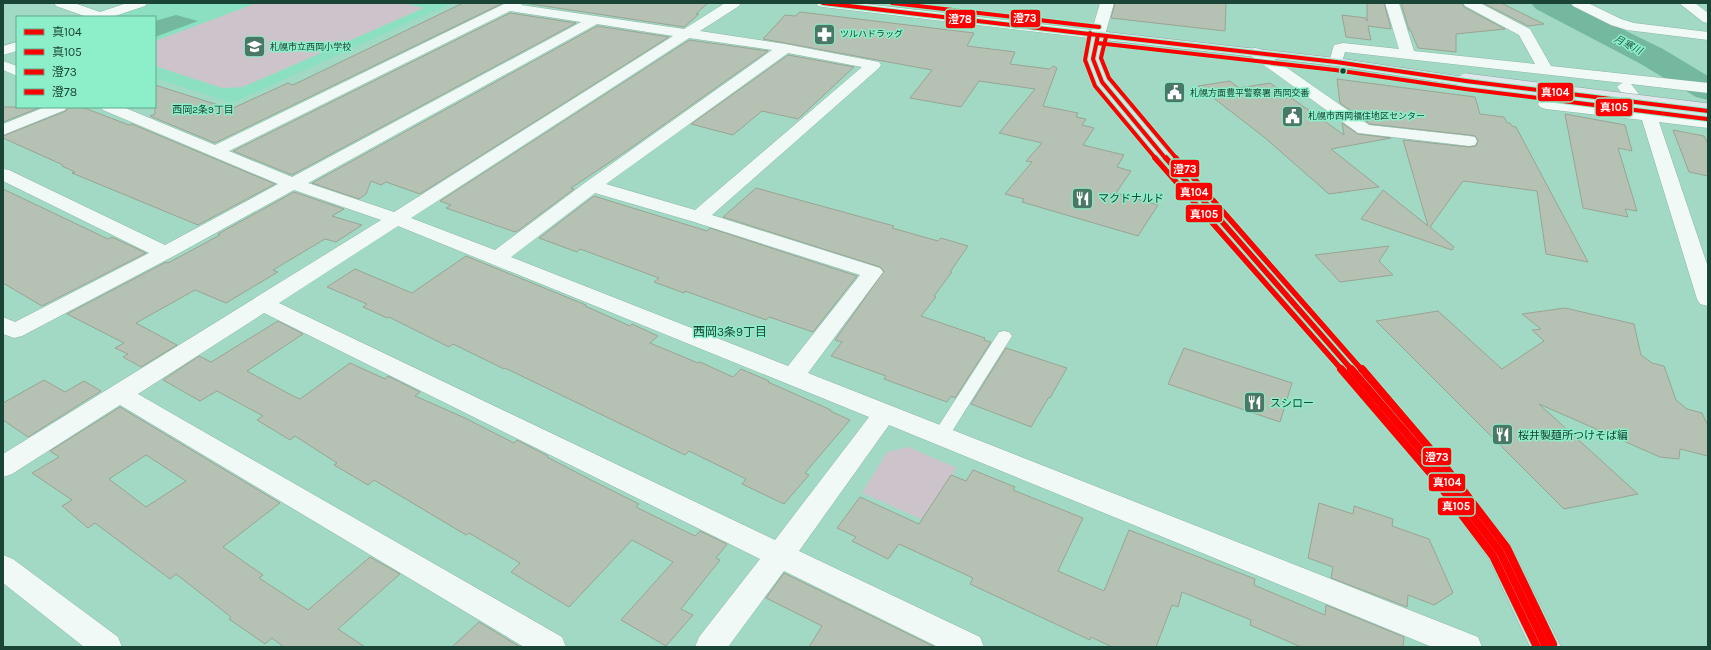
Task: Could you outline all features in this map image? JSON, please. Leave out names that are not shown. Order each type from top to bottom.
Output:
[{"type":"main road","points":[[1546,647],[1500,552],[1436,469],[1343,360],[1189,186],[1102,82],[1093,59],[1098,35],[1336,62],[1466,81],[1708,111]]},
{"type":"street","points":[[61,3],[96,16]]},
{"type":"street","points":[[102,16],[140,3]]},
{"type":"street","points":[[3,467],[397,219],[734,3]]},
{"type":"street","points":[[823,3],[1098,35],[1107,3]]},
{"type":"street","points":[[1392,3],[1408,54]]},
{"type":"street","points":[[1470,3],[1525,32],[1546,70]]},
{"type":"street","points":[[1578,3],[1616,22],[1632,27],[1708,36]]},
{"type":"street","points":[[1686,3],[1708,18]]},
{"type":"street","points":[[216,151],[513,5],[594,20],[785,48],[874,65],[698,217]]},
{"type":"street","points":[[3,324],[14,331],[165,253],[594,20]]},
{"type":"street","points":[[3,40],[16,45]]},
{"type":"street","points":[[3,51],[16,45]]},
{"type":"street","points":[[1336,62],[1339,48],[1341,47],[1708,88]]},
{"type":"street","points":[[497,258],[592,186],[785,48]]},
{"type":"street","points":[[1255,52],[1364,129],[1469,141]]},
{"type":"street","points":[[3,65],[16,71]]},
{"type":"street","points":[[1618,78],[1649,117],[1688,242],[1708,299]]},
{"type":"street","points":[[1546,104],[1708,123]]},
{"type":"street","points":[[3,130],[57,108]]},
{"type":"street","points":[[111,108],[293,184],[397,219],[497,258],[1466,647]]},
{"type":"street","points":[[3,174],[165,253]]},
{"type":"street","points":[[592,186],[698,217],[873,272],[793,376]]},
{"type":"street","points":[[1688,242],[1708,246]]},
{"type":"street","points":[[263,304],[970,647]]},
{"type":"street","points":[[120,394],[551,647]]},
{"type":"street","points":[[710,647],[885,413]]},
{"type":"street","points":[[3,566],[107,647]]},
{"type":"lane","points":[[940,437],[1004,336]]},
{"type":"shaded area","name":"札幌市立西岡小学校","points":[[154,3],[452,3],[232,103],[156,78],[156,16],[117,16]]},
{"type":"shaded area","name":"札幌市立西岡小学校","points":[[257,3],[403,3],[424,8],[243,87],[222,88],[156,66],[156,41]]},
{"type":"shaded area","points":[[176,15],[198,21],[156,37],[156,21]]},
{"type":"shaded area","points":[[908,447],[957,468],[921,519],[862,493],[887,452]]},
{"type":"building","points":[[463,3],[503,3],[215,143],[150,116],[155,114],[156,85],[231,109],[288,83],[293,85]]},
{"type":"building","points":[[524,3],[708,3],[696,14],[699,14],[684,27]]},
{"type":"building","points":[[1115,3],[1226,3],[1225,31],[1111,18]]},
{"type":"building","points":[[1367,3],[1384,3],[1391,29],[1368,26],[1371,40],[1346,37],[1342,15],[1366,18],[1367,21]]},
{"type":"building","points":[[1401,3],[1462,3],[1464,7],[1505,29],[1456,34],[1456,52],[1418,48],[1411,31],[1409,30]]},
{"type":"building","points":[[1483,3],[1501,3],[1544,24],[1528,26]]},
{"type":"building","points":[[800,12],[974,33],[967,46],[1015,52],[1010,64],[1050,69],[1053,66],[1057,68],[1043,106],[1078,113],[1076,117],[1086,119],[1082,125],[1094,128],[1083,145],[1124,155],[1117,167],[1131,171],[1116,193],[1158,205],[1138,236],[1022,202],[1024,199],[1005,194],[1032,162],[1026,161],[1042,143],[999,133],[1035,89],[979,81],[961,107],[910,98],[932,70],[763,39],[785,15],[795,16]]},
{"type":"building","points":[[510,13],[576,23],[292,175],[233,151]]},
{"type":"building","points":[[597,26],[669,37],[420,194],[386,182],[381,185],[371,181],[366,194],[359,199],[312,183]]},
{"type":"building","points":[[689,40],[768,51],[628,150],[571,188],[574,189],[515,232],[446,208],[451,205],[440,201]]},
{"type":"building","points":[[788,55],[854,67],[798,119],[762,111],[733,135],[691,124]]},
{"type":"building","points":[[1337,79],[1475,97],[1480,114],[1504,117],[1507,123],[1510,123],[1512,126],[1516,127],[1588,262],[1546,254],[1537,191],[1463,181],[1430,227],[1454,247],[1452,250],[1361,219],[1383,190],[1428,226],[1403,140],[1469,147],[1476,146],[1478,140],[1475,136],[1469,135],[1370,124],[1340,103]]},
{"type":"building","points":[[1230,81],[1239,88],[1270,83],[1344,135],[1342,123],[1358,134],[1391,138],[1331,149],[1379,187],[1329,194],[1264,137],[1198,86]]},
{"type":"building","points":[[3,107],[38,108],[3,122]]},
{"type":"building","points":[[68,108],[85,108],[129,125],[132,124],[275,184],[198,225],[72,173],[75,172],[62,166],[63,165],[3,138],[3,136],[66,111]]},
{"type":"building","points":[[1565,114],[1625,125],[1632,151],[1618,148],[1637,211],[1625,209],[1628,217],[1583,208]]},
{"type":"building","points":[[1673,130],[1704,136],[1708,144],[1708,176],[1689,172]]},
{"type":"building","points":[[756,188],[894,226],[892,228],[938,241],[941,238],[968,246],[950,272],[952,272],[934,296],[936,297],[921,316],[985,338],[984,340],[991,342],[955,398],[951,396],[947,402],[884,379],[886,376],[831,356],[842,342],[835,340],[884,271],[880,267],[723,217]]},
{"type":"building","points":[[3,189],[108,239],[112,237],[146,253],[42,306],[3,283]]},
{"type":"building","points":[[294,192],[344,209],[332,216],[362,225],[336,242],[325,239],[273,270],[278,272],[226,303],[195,290],[136,323],[177,345],[141,367],[123,357],[128,354],[115,348],[124,343],[67,314],[166,262],[168,263]]},
{"type":"building","points":[[594,196],[707,231],[710,228],[857,276],[813,332],[769,317],[766,320],[685,291],[684,293],[654,282],[659,278],[580,249],[577,252],[539,238]]},
{"type":"building","points":[[1389,246],[1379,261],[1393,275],[1340,282],[1315,255]]},
{"type":"building","points":[[466,256],[586,305],[585,306],[630,326],[632,324],[658,336],[650,343],[698,363],[700,362],[733,377],[741,369],[850,420],[805,473],[809,475],[784,504],[742,484],[746,479],[689,451],[685,455],[453,344],[449,347],[389,317],[387,318],[363,307],[367,304],[327,287],[355,269],[412,293]]},
{"type":"building","points":[[1565,308],[1634,324],[1641,355],[1652,363],[1664,366],[1676,400],[1687,409],[1702,413],[1708,426],[1708,456],[1680,449],[1679,459],[1660,457],[1539,404],[1638,494],[1564,509],[1376,321],[1438,311],[1502,369],[1544,341],[1532,330],[1541,329],[1522,314]]},
{"type":"building","points":[[278,321],[303,334],[247,371],[293,396],[300,399],[350,363],[385,379],[388,376],[420,392],[415,396],[465,418],[514,443],[517,440],[639,504],[636,507],[695,536],[700,531],[727,544],[716,558],[720,560],[681,609],[693,615],[666,646],[621,620],[673,562],[632,540],[569,607],[511,572],[520,563],[469,533],[466,535],[374,480],[368,485],[334,465],[337,463],[295,436],[290,440],[257,420],[263,416],[217,391],[200,401],[163,380],[199,356],[211,362]]},
{"type":"building","points":[[1006,348],[1067,368],[1031,427],[971,404]]},
{"type":"building","name":"スシロー","points":[[1184,348],[1292,383],[1280,422],[1168,384]]},
{"type":"building","points":[[44,380],[65,392],[84,381],[101,391],[28,437],[3,420],[3,403]]},
{"type":"building","points":[[120,407],[280,503],[223,547],[263,575],[259,578],[308,610],[370,557],[400,574],[338,629],[365,647],[284,647],[272,638],[265,644],[229,619],[231,617],[176,574],[170,579],[95,523],[88,528],[62,506],[72,500],[32,473],[59,457],[50,451]],"holes":[[[146,455],[186,481],[146,507],[109,479]]]},
{"type":"building","points":[[973,470],[1015,487],[1013,490],[1083,518],[1058,571],[1104,591],[1129,530],[1255,579],[1254,585],[1325,615],[1326,605],[1404,637],[1403,647],[1301,647],[1250,625],[1251,620],[1182,592],[1178,607],[1172,605],[1156,647],[1112,647],[1091,637],[1090,640],[970,584],[973,578],[899,544],[888,559],[852,541],[856,537],[837,528],[860,497],[919,524],[951,475],[966,481]]},
{"type":"building","points":[[1319,503],[1353,514],[1354,506],[1393,519],[1392,526],[1429,539],[1453,593],[1434,605],[1408,595],[1407,607],[1331,578],[1333,567],[1308,558]]},
{"type":"building","points":[[784,573],[935,647],[809,647],[822,626],[766,598]]},
{"type":"building","points":[[479,622],[512,642],[520,647],[452,647]]},
{"type":"waterway","name":"月寒川","points":[[1546,3],[1651,56],[1708,90]]},
{"type":"transit line","name":"澄78","points":[[823,3],[1098,35]]},
{"type":"transit line","name":"澄73","points":[[892,3],[1099,27]]},
{"type":"transit line","name":"真105","points":[[1090,33],[1085,60],[1095,86],[1178,185],[1337,364],[1431,474],[1493,556],[1537,647]]},
{"type":"transit line","name":"真104","points":[[1098,35],[1093,59],[1102,82],[1184,180],[1343,359],[1437,469],[1500,552],[1546,647]]},
{"type":"transit line","name":"真104","points":[[1098,35],[1336,62],[1466,81],[1708,111]]},
{"type":"transit line","name":"澄73","points":[[1106,37],[1101,58],[1109,78],[1190,175],[1349,354],[1443,464],[1507,548],[1553,644]]},
{"type":"transit line","name":"真105","points":[[1097,43],[1335,70],[1465,89],[1707,119]]},
{"type":"place","name":"ツルハドラッグ","points":[[825,34]]},
{"type":"place","name":"札幌市立西岡小学校","points":[[255,47]]},
{"type":"place","name":"札幌方面豊平警察署 西岡交番","points":[[1174,93]]},
{"type":"place","name":"札幌市西岡福住地区センター","points":[[1292,116]]},
{"type":"place","name":"マクドナルド","points":[[1082,198]]},
{"type":"place","name":"スシロー","points":[[1255,403]]},
{"type":"place","name":"桜井製麺所つけそば編","points":[[1502,435]]},
{"type":"district","name":"西岡2条9丁目","points":[[203,110]]},
{"type":"district","name":"西岡3条9丁目","points":[[730,332]]}]
